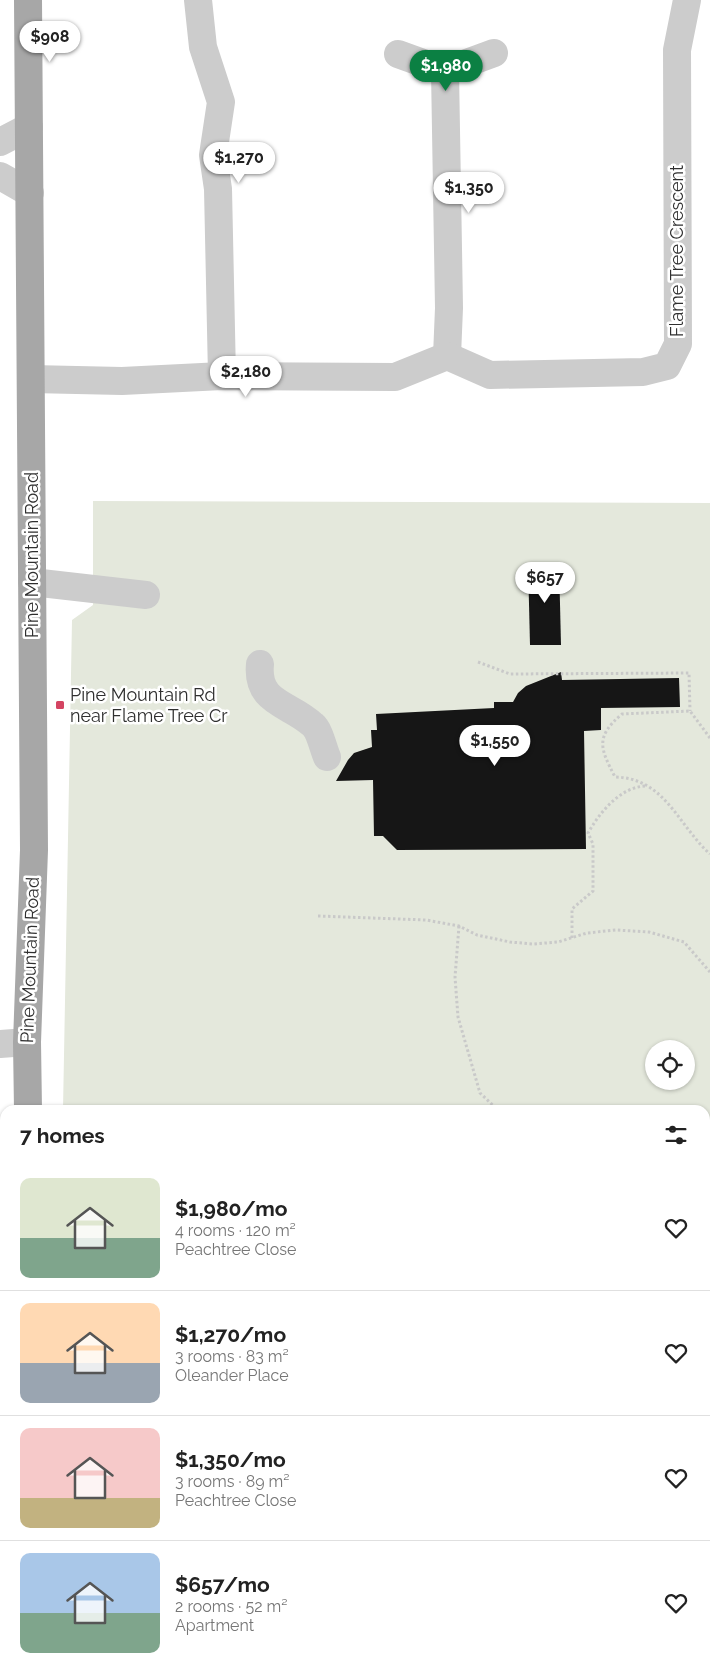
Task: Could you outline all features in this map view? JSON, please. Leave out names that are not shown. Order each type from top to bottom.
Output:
[{"type":"main road","name":"Pine Mountain Road","points":[[28,0],[34,850],[27,1042],[28,1105]]},
{"type":"street","points":[[198,0],[203,47],[221,102],[214,156],[218,189],[222,376]]},
{"type":"street","name":"Flame Tree Crescent","points":[[447,356],[490,374],[643,372],[667,366],[678,344],[677,50],[687,0]]},
{"type":"street","points":[[398,54],[445,71],[494,53]]},
{"type":"street","points":[[31,380],[122,381],[222,376],[395,377],[447,356],[449,308],[445,71]]},
{"type":"street","points":[[0,142],[29,127]]},
{"type":"street","points":[[0,176],[30,193]]},
{"type":"street","points":[[32,582],[146,595]]},
{"type":"street","points":[[260,664],[259,678],[261,687],[284,707],[314,726],[327,758]]},
{"type":"street","points":[[0,1044],[27,1042]]},
{"type":"path","points":[[478,662],[510,674],[689,673],[690,711],[710,738]]},
{"type":"path","points":[[690,711],[622,714],[605,731],[602,740],[603,755],[615,777],[632,778],[648,786],[670,805],[710,854]]},
{"type":"path","points":[[572,938],[572,910],[592,891],[593,844],[588,833],[607,807],[618,797],[636,787],[648,786]]},
{"type":"path","points":[[318,916],[393,918],[459,926],[477,935],[510,942],[533,944],[558,942],[587,933],[616,930],[649,932],[684,942],[710,972]]},
{"type":"path","points":[[459,926],[455,977],[458,1017],[480,1093],[493,1105]]},
{"type":"shaded area","points":[[93,501],[710,503],[710,1105],[63,1105],[72,620],[93,605]]},
{"type":"building","points":[[528,563],[559,563],[561,645],[530,645]]},
{"type":"building","points":[[561,672],[562,680],[679,678],[680,707],[601,708],[601,730],[584,731],[586,849],[397,850],[383,836],[374,836],[373,780],[336,781],[354,753],[372,747],[371,730],[377,730],[376,714],[494,708],[494,702],[513,702],[518,693],[526,686]]},
{"type":"place","name":"Pine Mountain Rd near Flame Tree Cr","points":[[60,705]]}]
